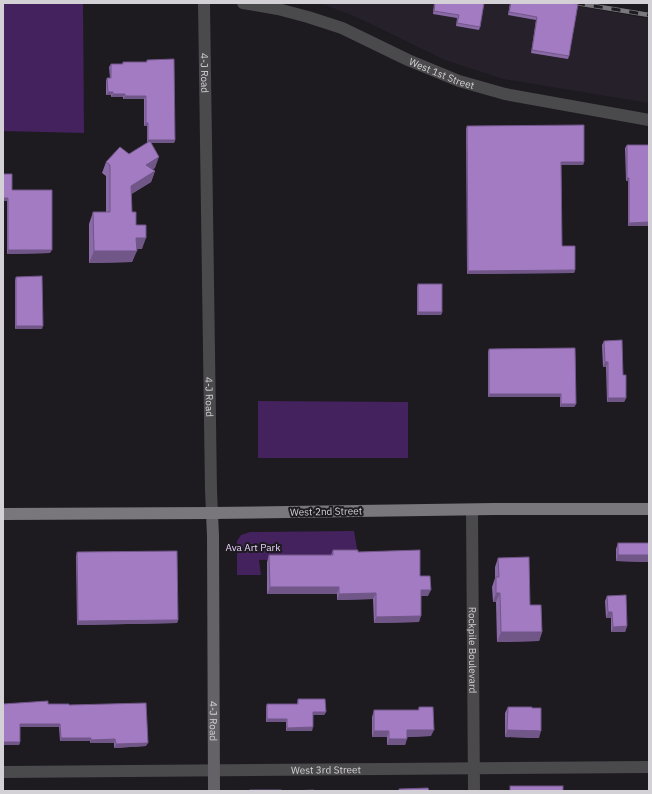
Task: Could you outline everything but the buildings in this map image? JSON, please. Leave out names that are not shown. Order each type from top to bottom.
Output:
[{"type":"main road","name":"West 2nd Street","points":[[3,514],[649,509]]},
{"type":"main road","name":"4-J Road","points":[[212,513],[214,791]]},
{"type":"street","name":"4-J Road","points":[[204,3],[212,513]]},
{"type":"street","name":"West 1st Street","points":[[243,3],[285,11],[342,28],[408,60],[459,81],[505,94],[649,120]]},
{"type":"street","name":"Rockpile Boulevard","points":[[472,510],[474,791]]},
{"type":"street","name":"West 3rd Street","points":[[3,772],[649,767]]},
{"type":"shaded area","points":[[320,3],[560,3],[649,19],[649,103],[503,79],[445,60],[356,17]]},
{"type":"green space","points":[[3,3],[83,3],[84,133],[3,131]]},
{"type":"green space","points":[[258,401],[408,402],[408,458],[258,458]]},
{"type":"green space","name":"Ava Art Park","points":[[354,531],[358,555],[325,555],[325,559],[259,560],[261,575],[237,575],[237,541],[241,535],[250,532]]},
{"type":"railway","points":[[576,3],[649,15]]}]
